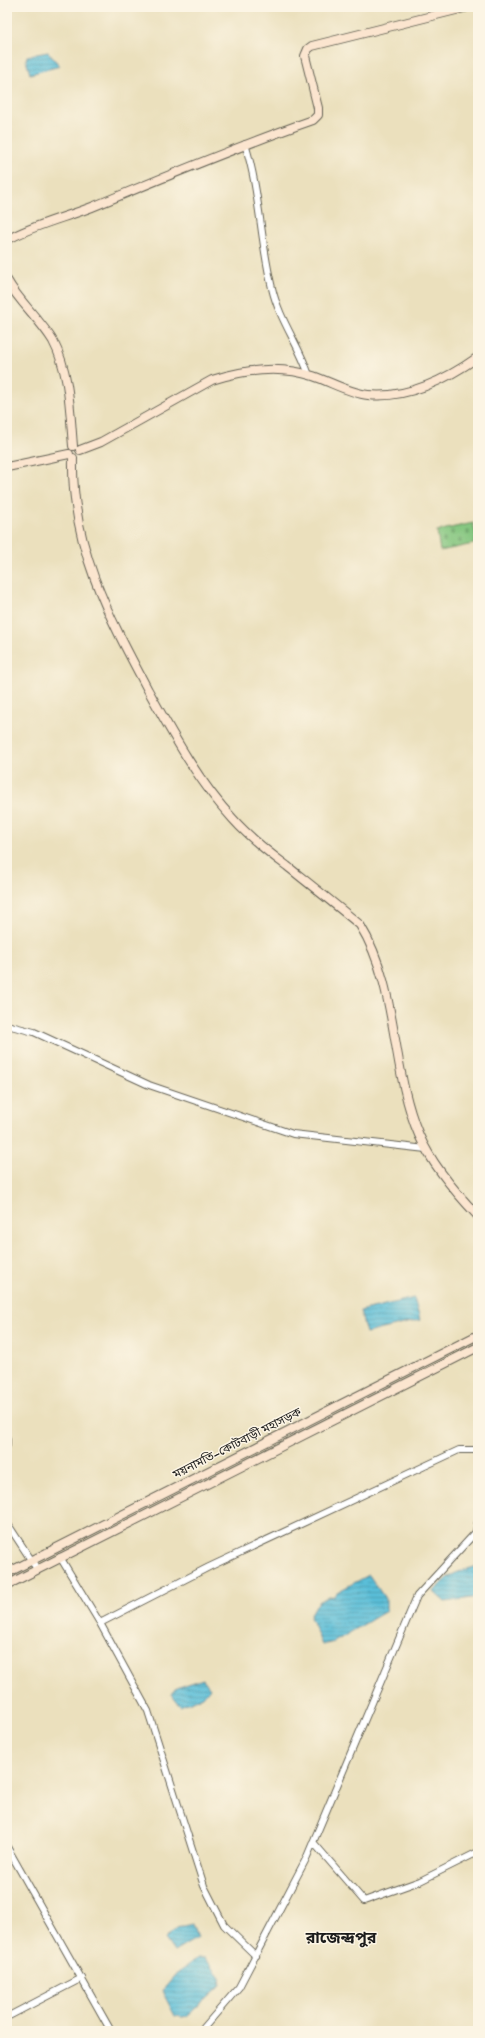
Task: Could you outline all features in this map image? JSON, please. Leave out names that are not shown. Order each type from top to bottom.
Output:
[{"type":"main road","points":[[7,240],[17,234],[82,211],[245,144],[313,120],[318,115],[318,108],[304,56],[308,49],[312,46],[468,7]]},
{"type":"main road","points":[[7,280],[53,341],[59,355],[68,389],[74,452],[73,479],[77,512],[84,547],[94,582],[137,670],[176,742],[210,791],[233,819],[261,846],[360,925],[368,938],[380,967],[403,1084],[413,1119],[426,1149],[449,1182],[478,1216]]},
{"type":"main road","points":[[7,467],[74,452],[101,442],[212,380],[223,376],[259,370],[286,370],[309,375],[367,395],[389,395],[422,387],[448,377],[478,357]]},
{"type":"main road","name":"ময়নামতি–কোটবাড়ী মহাসড়ক","points":[[7,1573],[32,1559],[478,1335]]},
{"type":"main road","name":"ময়নামতি–কোটবাড়ী মহাসড়ক","points":[[7,1585],[478,1348]]},
{"type":"main road","points":[[230,1460],[235,1469]]},
{"type":"street","points":[[245,144],[254,178],[272,290],[280,311],[297,343],[309,375]]},
{"type":"street","points":[[7,1025],[34,1032],[149,1085],[293,1134],[426,1149]]},
{"type":"street","points":[[7,1439],[7,1445]]},
{"type":"street","points":[[100,1623],[209,1567],[459,1450],[478,1450]]},
{"type":"street","points":[[201,2031],[239,1987],[313,1842],[417,1596],[477,1533],[478,1521]]},
{"type":"street","points":[[7,1523],[32,1559],[37,1569]]},
{"type":"street","points":[[60,1557],[100,1623],[148,1711],[204,1886],[224,1925],[256,1956]]},
{"type":"street","points":[[313,1842],[364,1901],[420,1881],[478,1852]]},
{"type":"street","points":[[7,1847],[111,2031]]},
{"type":"street","points":[[7,2017],[82,1978]]},
{"type":"green space","points":[[473,523],[478,543],[440,551],[437,531]]},
{"type":"water","points":[[48,52],[60,66],[30,74],[26,60],[27,56]]},
{"type":"water","points":[[414,1298],[420,1320],[366,1333],[360,1311]]},
{"type":"water","points":[[478,1566],[478,1597],[445,1602],[434,1592],[443,1581],[453,1574]]},
{"type":"water","points":[[369,1575],[386,1600],[386,1611],[334,1642],[322,1645],[310,1617],[316,1605],[321,1600],[334,1596],[337,1592]]},
{"type":"water","points":[[203,1679],[210,1688],[203,1697],[180,1706],[171,1694],[176,1688]]},
{"type":"water","points":[[192,1924],[197,1938],[174,1952],[165,1939],[177,1928]]},
{"type":"water","points":[[198,1958],[205,1958],[220,1977],[221,1985],[187,2016],[175,2016],[162,1991],[180,1970]]},
{"type":"district","name":"রাজেন্দ্রপুর","points":[[341,1937]]}]
